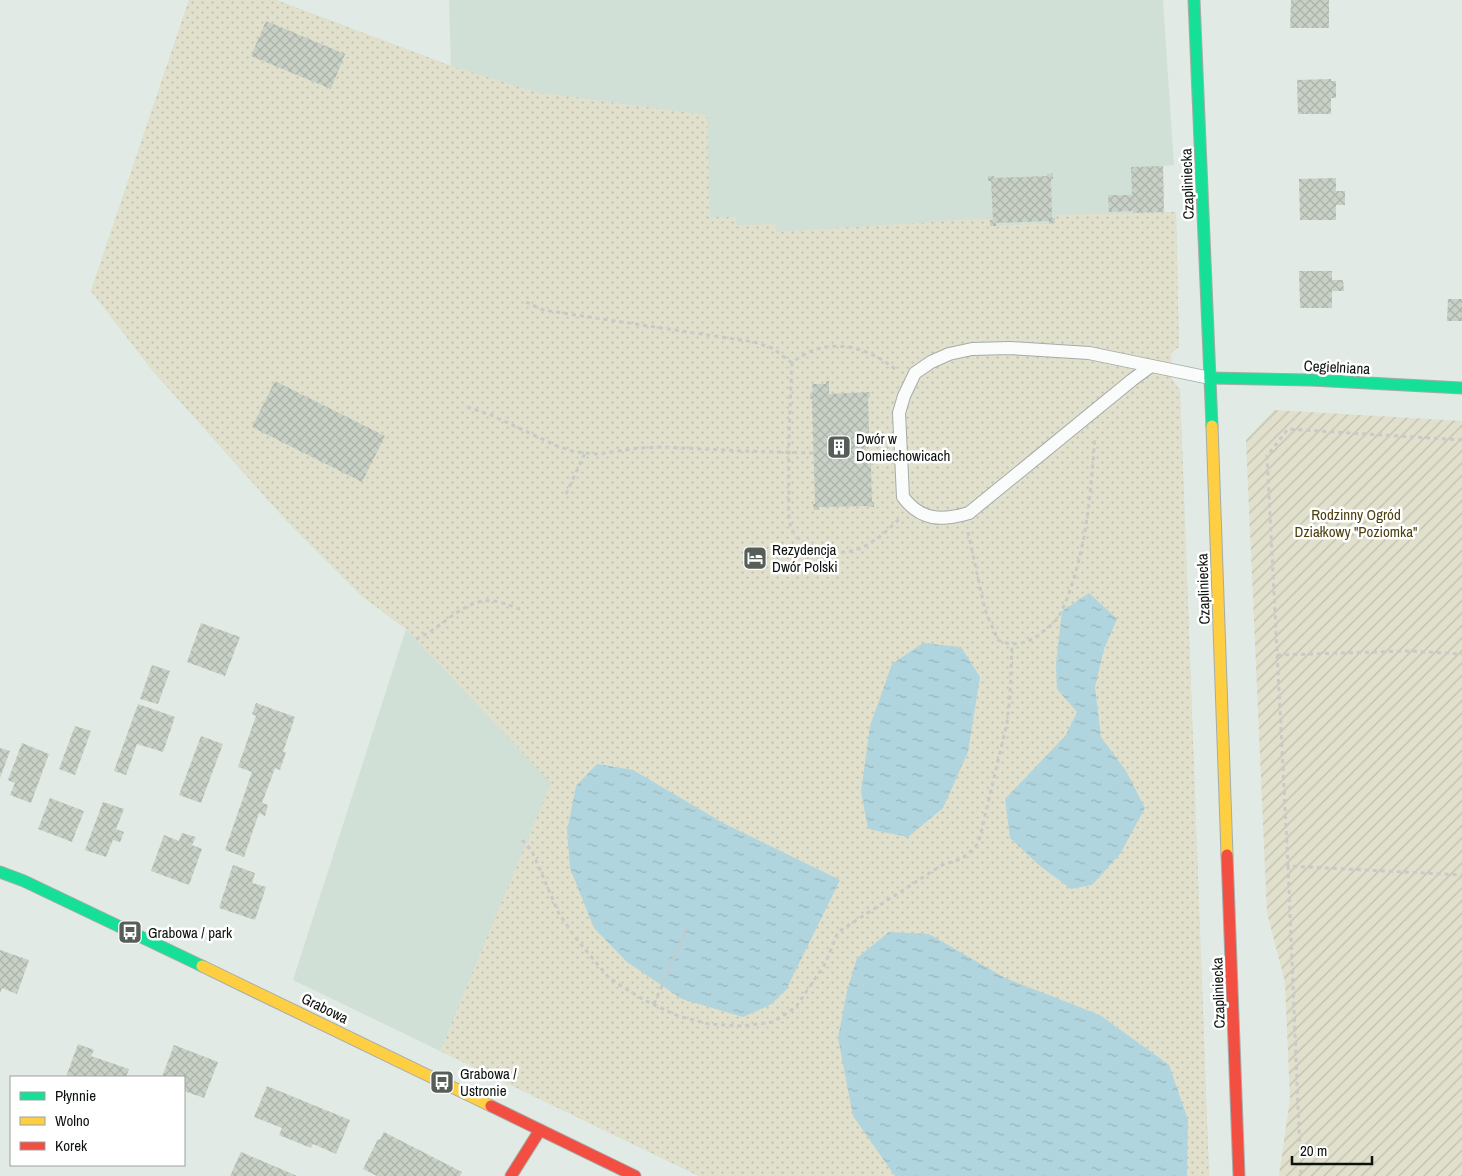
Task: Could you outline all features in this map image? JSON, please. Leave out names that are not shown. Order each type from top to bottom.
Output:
[{"type":"main road","name":"Czapliniecka","points":[[1194,0],[1210,378],[1239,1176]]},
{"type":"main road","name":"Cegielniana","points":[[1210,378],[1311,380],[1462,388]]},
{"type":"main road","name":"Grabowa","points":[[0,872],[278,1002],[635,1176]]},
{"type":"main road","points":[[511,1176],[540,1130]]},
{"type":"lane","points":[[1151,366],[969,513],[951,518],[937,518],[921,514],[912,508],[903,497],[899,414],[904,396],[916,374],[931,362],[949,354],[972,349],[1010,348],[1089,352],[1210,378]]},
{"type":"path","points":[[526,302],[543,310],[754,342],[772,348],[792,363]]},
{"type":"path","points":[[910,384],[883,360],[861,349],[842,346],[818,348],[802,355],[792,363],[788,452],[790,521],[793,533],[802,541],[814,547],[830,552],[844,552],[868,546],[880,538],[912,508]]},
{"type":"path","points":[[467,407],[491,415],[557,446],[585,453],[598,454],[639,448],[662,447],[813,453]]},
{"type":"path","points":[[965,514],[985,610],[998,640],[1007,645],[1012,645],[1032,640],[1056,619],[1066,602],[1078,565],[1090,503],[1098,408]]},
{"type":"path","points":[[1301,1176],[1288,866],[1267,456],[1288,430],[1462,440]]},
{"type":"path","points":[[566,494],[585,453]]},
{"type":"path","points":[[416,639],[428,634],[469,605],[482,601],[501,602],[520,609]]},
{"type":"path","points":[[522,840],[532,851],[559,914],[579,942],[610,978],[644,1000],[678,1016],[709,1024],[743,1026],[773,1022],[796,1007],[825,964],[838,932],[942,865],[960,859],[974,849],[979,841],[984,822],[1007,723],[1012,645]]},
{"type":"path","points":[[1277,655],[1409,652],[1462,654]]},
{"type":"path","points":[[1288,866],[1462,875]]},
{"type":"path","points":[[654,1004],[689,924]]},
{"type":"shaded area","name":"Rezydencja Dwór Polski","points":[[189,0],[276,0],[451,66],[449,0],[1163,0],[1174,165],[1163,166],[1164,212],[1176,212],[1179,347],[1171,353],[1172,380],[1180,390],[1209,1176],[699,1176],[293,980],[406,629],[363,597],[285,519],[153,371],[91,291]]},
{"type":"green space","name":"Rezydencja Dwór Polski","points":[[189,0],[276,0],[451,66],[536,92],[707,115],[710,217],[736,217],[737,225],[775,224],[776,232],[990,218],[991,226],[1055,223],[1055,215],[1176,212],[1179,347],[1171,353],[1172,380],[1180,390],[1209,1176],[699,1176],[440,1051],[551,783],[406,629],[363,597],[285,519],[153,371],[91,291]]},
{"type":"green space","name":"Rodzinny Ogród Działkowy \"Poziomka\"","points":[[1274,410],[1462,421],[1462,1176],[1279,1176],[1290,1099],[1285,982],[1267,913],[1246,440]]},
{"type":"water","points":[[1089,593],[1117,619],[1104,649],[1095,687],[1101,737],[1126,771],[1145,808],[1120,854],[1092,885],[1071,889],[1040,866],[1010,838],[1005,799],[1066,735],[1077,712],[1057,689],[1056,664],[1062,611]]},
{"type":"water","points":[[923,643],[961,647],[980,677],[968,752],[943,808],[908,837],[868,829],[861,792],[870,726],[892,664]]},
{"type":"water","points":[[597,764],[633,770],[725,824],[840,880],[786,990],[770,1005],[743,1017],[682,999],[627,962],[594,928],[570,868],[567,831],[576,786]]},
{"type":"water","points":[[889,932],[929,934],[1005,978],[1100,1015],[1169,1065],[1188,1120],[1187,1176],[895,1176],[853,1116],[838,1038],[847,991],[857,958]]},
{"type":"building","points":[[1291,0],[1329,0],[1329,28],[1290,28]]},
{"type":"building","points":[[266,21],[345,54],[331,89],[251,56]]},
{"type":"building","points":[[1331,79],[1331,81],[1336,81],[1336,98],[1331,98],[1331,114],[1298,114],[1297,80]]},
{"type":"building","points":[[1163,166],[1164,212],[1109,212],[1108,195],[1132,195],[1131,167]]},
{"type":"building","points":[[1053,173],[1053,179],[1051,179],[1052,218],[1055,218],[1055,223],[1049,224],[1049,221],[996,223],[996,226],[990,226],[990,220],[993,220],[991,181],[988,181],[988,176],[994,176],[994,178],[1047,176],[1047,174]]},
{"type":"building","points":[[1336,178],[1336,191],[1345,191],[1345,205],[1336,205],[1336,220],[1300,220],[1299,179]]},
{"type":"building","points":[[1299,271],[1332,271],[1332,280],[1343,280],[1344,291],[1332,291],[1332,308],[1300,308]]},
{"type":"building","points":[[1448,299],[1462,299],[1462,321],[1447,321]]},
{"type":"building","points":[[275,381],[385,436],[362,482],[252,427]]},
{"type":"building","name":"Dwór w Domiechowicach","points":[[826,381],[829,381],[829,394],[870,392],[870,397],[868,397],[869,434],[872,434],[875,438],[873,441],[870,438],[866,438],[866,462],[871,462],[873,458],[875,461],[871,466],[872,502],[874,502],[874,507],[819,507],[819,510],[814,510],[812,399],[810,399],[810,393],[813,393],[812,384],[826,384]]},
{"type":"building","points":[[201,623],[240,637],[225,676],[187,662]]},
{"type":"building","points":[[152,665],[170,671],[158,704],[140,699]]},
{"type":"building","points":[[256,703],[295,717],[283,752],[286,752],[280,770],[275,768],[262,803],[268,805],[265,816],[259,813],[244,857],[225,850],[252,772],[238,767],[256,716],[252,714]]},
{"type":"building","points":[[138,704],[175,717],[163,752],[137,744],[126,775],[114,771]]},
{"type":"building","points":[[75,726],[91,731],[75,775],[59,769]]},
{"type":"building","points":[[201,736],[223,744],[201,803],[179,795]]},
{"type":"building","points":[[22,743],[49,754],[31,803],[10,795],[15,783],[8,780]]},
{"type":"building","points":[[0,748],[10,751],[0,778]]},
{"type":"building","points":[[50,798],[84,811],[72,842],[38,829]]},
{"type":"building","points":[[103,802],[124,809],[116,829],[124,832],[120,842],[113,840],[106,857],[85,850]]},
{"type":"building","points":[[182,833],[196,837],[192,845],[202,849],[189,885],[151,871],[164,835],[179,841]]},
{"type":"building","points":[[233,865],[255,873],[252,883],[266,887],[255,920],[219,908]]},
{"type":"building","points":[[0,950],[29,960],[17,994],[2,988],[0,993]]},
{"type":"building","points":[[78,1044],[94,1050],[91,1056],[129,1069],[126,1076],[66,1076]]},
{"type":"building","points":[[174,1045],[218,1062],[204,1098],[185,1091],[185,1076],[162,1076]]},
{"type":"building","points":[[267,1086],[350,1120],[336,1154],[313,1144],[311,1148],[279,1135],[282,1128],[254,1117]]},
{"type":"building","points":[[384,1132],[462,1172],[460,1176],[377,1176],[363,1169],[378,1139],[380,1140]]},
{"type":"building","points":[[241,1152],[281,1169],[297,1176],[230,1176]]},
{"type":"traffic: fast","points":[[1194,0],[1212,426]]},
{"type":"traffic: fast","points":[[1210,378],[1311,380],[1462,388]]},
{"type":"traffic: fast","points":[[0,872],[24,881],[202,966]]},
{"type":"traffic: slow","points":[[1212,426],[1227,855]]},
{"type":"traffic: slow","points":[[202,966],[491,1106]]},
{"type":"traffic: jam","points":[[1227,855],[1239,1176]]},
{"type":"traffic: jam","points":[[491,1106],[635,1176]]},
{"type":"traffic: jam","points":[[511,1176],[540,1130]]},
{"type":"place","name":"Dwór w Domiechowicach","points":[[839,447]]},
{"type":"place","name":"Rezydencja Dwór Polski","points":[[755,558]]},
{"type":"place","name":"Grabowa / park","points":[[130,932]]},
{"type":"place","name":"Grabowa / Ustronie","points":[[442,1082]]}]
